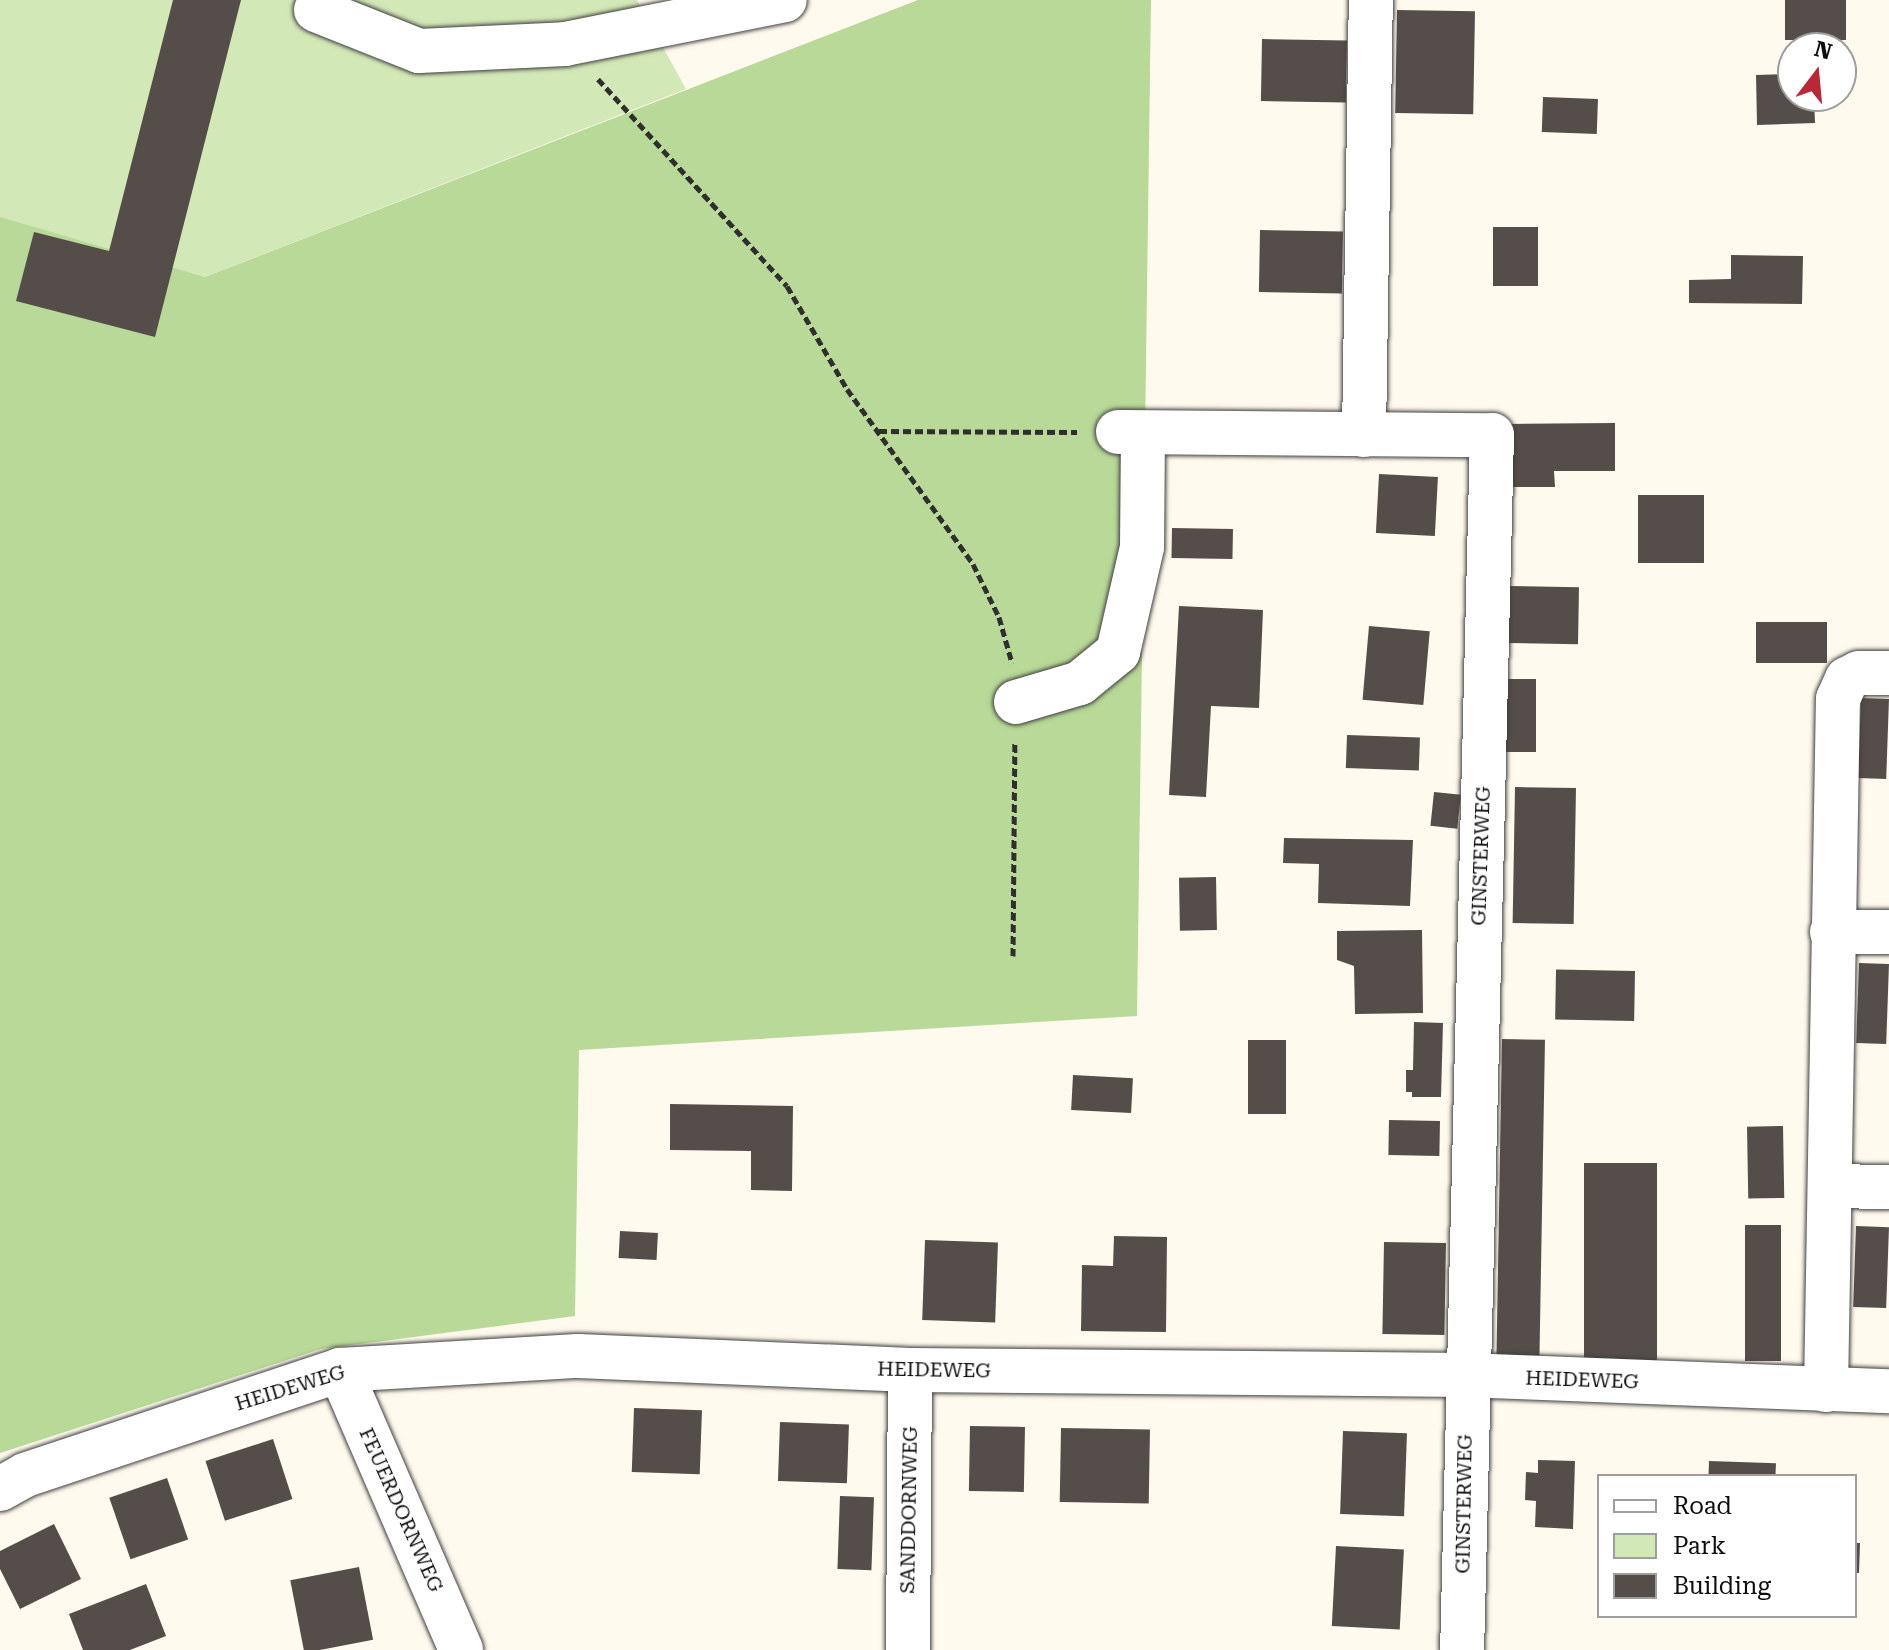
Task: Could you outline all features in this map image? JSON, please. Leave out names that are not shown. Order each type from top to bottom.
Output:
[{"type":"street","points":[[316,10],[419,51],[565,44],[785,0]]},
{"type":"street","points":[[1364,435],[1371,0]]},
{"type":"street","points":[[1016,702],[1080,683],[1118,652],[1142,547],[1130,433]]},
{"type":"street","name":"GINSTERWEG","points":[[1130,433],[1492,435],[1462,1650]]},
{"type":"street","points":[[1826,1390],[1838,699],[1847,679],[1859,673],[1889,673]]},
{"type":"street","points":[[1832,932],[1889,932]]},
{"type":"street","points":[[1830,1186],[1889,1187]]},
{"type":"street","name":"HEIDEWEG","points":[[0,1489],[25,1475],[340,1370],[578,1356],[910,1370],[1467,1375],[1889,1391]]},
{"type":"street","name":"FEUERDORNWEG","points":[[340,1370],[461,1650]]},
{"type":"street","name":"SANDDORNWEG","points":[[908,1650],[910,1370]]},
{"type":"path","points":[[565,44],[787,286],[878,431],[973,564],[999,617],[1016,677],[1013,956]]},
{"type":"path","points":[[878,431],[1130,433]]},
{"type":"green space","points":[[0,0],[637,0],[686,89],[205,277],[0,220]]},
{"type":"green space","points":[[918,0],[1151,0],[1137,1016],[579,1050],[575,1316],[321,1349],[0,1453],[0,217],[205,277]]},
{"type":"building","points":[[173,0],[241,0],[155,337],[16,301],[34,232],[109,251]]},
{"type":"building","points":[[1785,0],[1846,0],[1846,32],[1785,32]]},
{"type":"building","points":[[1397,10],[1475,11],[1473,114],[1395,113]]},
{"type":"building","points":[[1262,39],[1347,40],[1346,102],[1261,101]]},
{"type":"building","points":[[1777,74],[1777,112],[1815,112],[1815,123],[1757,125],[1756,75]]},
{"type":"building","points":[[1543,97],[1598,99],[1597,134],[1542,132]]},
{"type":"building","points":[[1493,227],[1538,227],[1538,286],[1493,286]]},
{"type":"building","points":[[1260,230],[1343,231],[1342,293],[1259,292]]},
{"type":"building","points":[[1731,255],[1803,256],[1802,304],[1689,303],[1689,280],[1731,279]]},
{"type":"building","points":[[1615,423],[1615,471],[1554,471],[1555,487],[1509,487],[1508,424]]},
{"type":"building","points":[[1379,474],[1438,477],[1435,536],[1376,533]]},
{"type":"building","points":[[1638,495],[1704,495],[1704,563],[1638,563]]},
{"type":"building","points":[[1172,528],[1233,529],[1232,559],[1171,558]]},
{"type":"building","points":[[1507,586],[1579,587],[1578,644],[1506,643]]},
{"type":"building","points":[[1179,606],[1263,610],[1259,708],[1211,706],[1206,797],[1169,795]]},
{"type":"building","points":[[1756,622],[1827,622],[1827,663],[1756,663]]},
{"type":"building","points":[[1369,626],[1430,631],[1423,705],[1363,700]]},
{"type":"building","points":[[1502,679],[1536,679],[1536,752],[1502,752]]},
{"type":"building","points":[[1861,698],[1889,699],[1886,779],[1858,778]]},
{"type":"building","points":[[1347,735],[1420,738],[1419,771],[1346,768]]},
{"type":"building","points":[[1515,787],[1576,788],[1574,924],[1513,923]]},
{"type":"building","points":[[1434,792],[1461,795],[1457,829],[1430,826]]},
{"type":"building","points":[[1284,838],[1413,840],[1410,906],[1318,903],[1319,864],[1283,863]]},
{"type":"building","points":[[1216,877],[1217,930],[1180,931],[1179,878]]},
{"type":"building","points":[[1422,930],[1423,1013],[1355,1014],[1354,966],[1337,960],[1337,931]]},
{"type":"building","points":[[1859,963],[1889,964],[1886,1044],[1856,1043]]},
{"type":"building","points":[[1556,970],[1635,971],[1634,1021],[1555,1020]]},
{"type":"building","points":[[1414,1022],[1443,1023],[1441,1097],[1412,1097],[1412,1092],[1406,1092],[1406,1070],[1413,1070]]},
{"type":"building","points":[[1502,1039],[1545,1040],[1539,1356],[1496,1355]]},
{"type":"building","points":[[1248,1040],[1286,1040],[1286,1114],[1248,1114]]},
{"type":"building","points":[[1073,1075],[1133,1078],[1131,1113],[1071,1110]]},
{"type":"building","points":[[670,1104],[793,1106],[792,1191],[751,1190],[751,1151],[670,1150]]},
{"type":"building","points":[[1389,1120],[1440,1121],[1439,1156],[1388,1155]]},
{"type":"building","points":[[1783,1126],[1784,1198],[1748,1199],[1747,1127]]},
{"type":"building","points":[[1584,1163],[1657,1163],[1657,1364],[1584,1364]]},
{"type":"building","points":[[1745,1225],[1781,1225],[1781,1361],[1745,1361]]},
{"type":"building","points":[[1856,1226],[1889,1227],[1886,1308],[1853,1307]]},
{"type":"building","points":[[620,1231],[658,1233],[657,1260],[619,1258]]},
{"type":"building","points":[[1114,1236],[1167,1237],[1166,1332],[1081,1331],[1082,1265],[1113,1266]]},
{"type":"building","points":[[925,1240],[998,1243],[995,1322],[922,1320]]},
{"type":"building","points":[[1384,1242],[1446,1243],[1444,1335],[1382,1334]]},
{"type":"building","points":[[634,1408],[702,1410],[700,1474],[632,1472]]},
{"type":"building","points":[[780,1422],[849,1424],[847,1483],[778,1481]]},
{"type":"building","points":[[970,1426],[1025,1427],[1024,1492],[969,1491]]},
{"type":"building","points":[[1061,1428],[1150,1430],[1149,1504],[1060,1502]]},
{"type":"building","points":[[1343,1431],[1407,1433],[1404,1516],[1340,1514]]},
{"type":"building","points":[[273,1439],[292,1499],[225,1521],[205,1461]]},
{"type":"building","points":[[1538,1460],[1575,1461],[1573,1529],[1535,1527],[1536,1501],[1525,1500],[1526,1472],[1538,1473]]},
{"type":"building","points":[[1709,1461],[1776,1463],[1776,1474],[1709,1474]]},
{"type":"building","points":[[167,1478],[188,1539],[130,1559],[109,1498]]},
{"type":"building","points":[[840,1496],[874,1497],[871,1570],[837,1569]]},
{"type":"building","points":[[54,1524],[81,1579],[20,1609],[0,1569],[0,1551]]},
{"type":"building","points":[[1857,1543],[1860,1543],[1857,1573]]},
{"type":"building","points":[[1336,1546],[1404,1550],[1400,1629],[1332,1626]]},
{"type":"building","points":[[359,1567],[373,1640],[304,1650],[290,1580]]},
{"type":"building","points":[[146,1584],[166,1636],[130,1650],[83,1650],[69,1614]]}]
